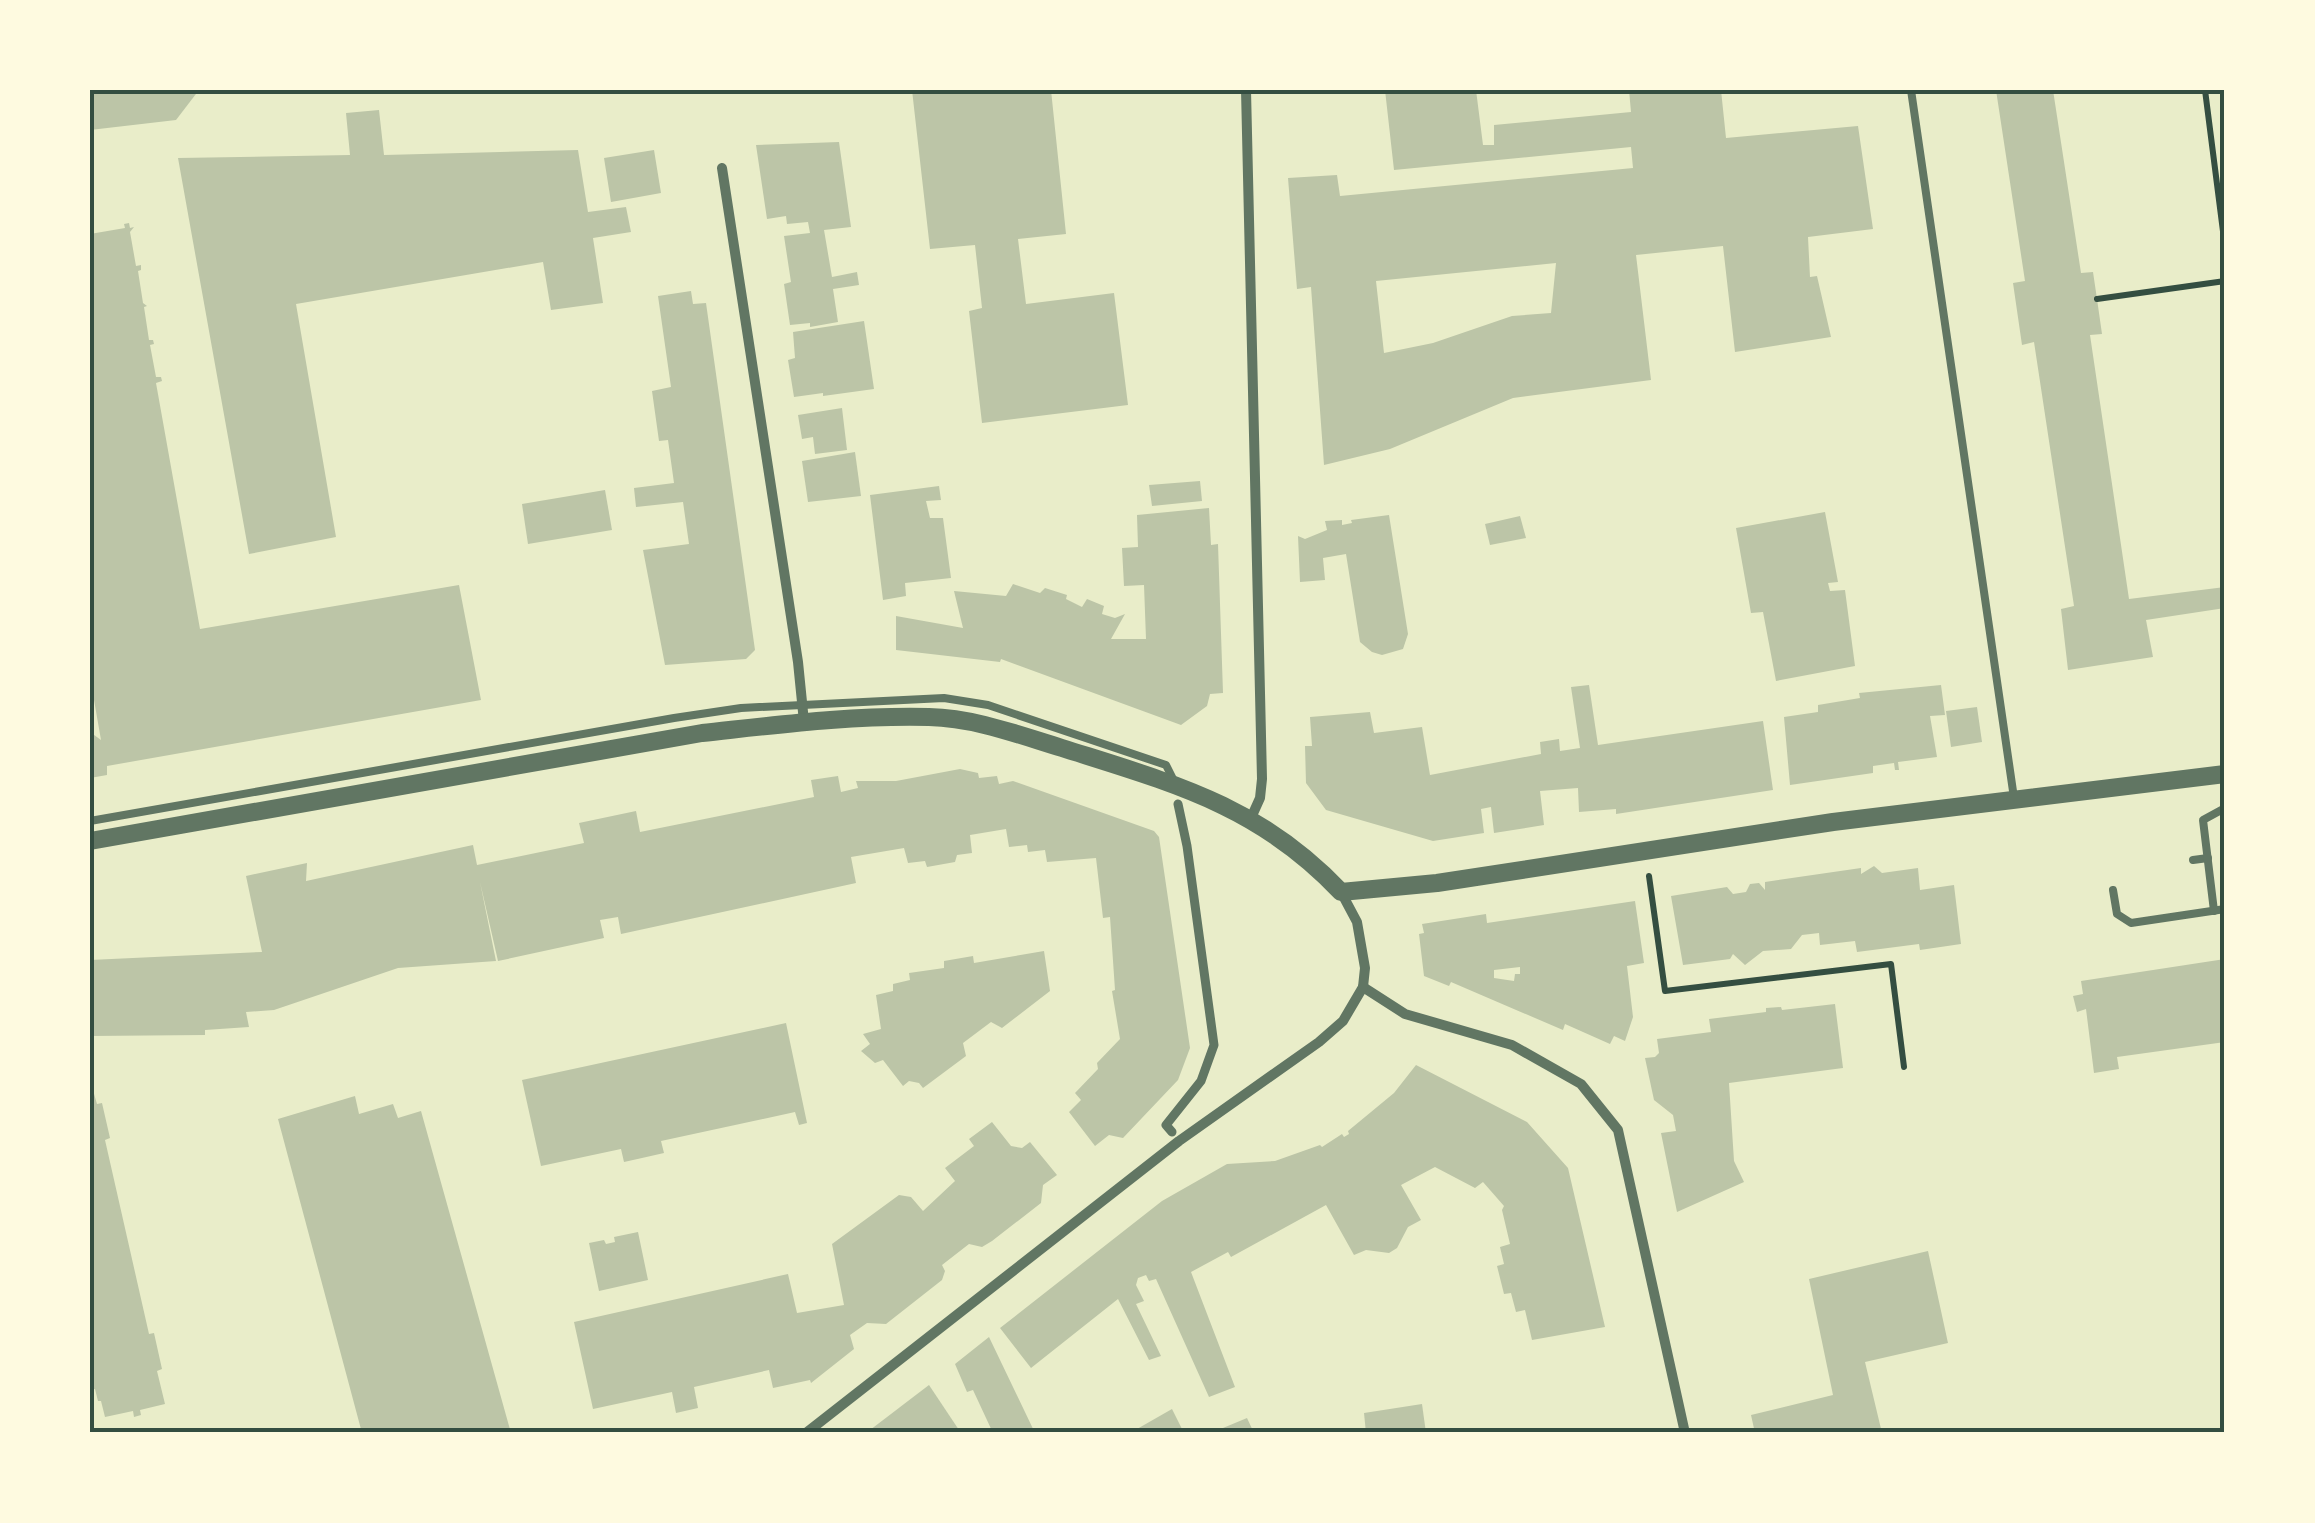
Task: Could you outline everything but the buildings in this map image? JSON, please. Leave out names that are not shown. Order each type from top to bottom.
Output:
[{"type":"street","points":[[1246,90],[1262,779],[1260,798],[1251,818]]},
{"type":"street","points":[[722,168],[803,714]]},
{"type":"street","points":[[90,841],[803,714],[963,720],[1176,784],[1251,818],[1318,868],[1341,892],[1357,922],[1362,944],[1363,987],[1342,1020],[1319,1042],[1178,1141],[806,1433]]},
{"type":"street","points":[[1341,892],[1437,882],[1834,822],[2225,774]]},
{"type":"street","points":[[1172,1132],[1166,1125],[1201,1081],[1214,1046],[1178,804]]},
{"type":"street","points":[[1363,987],[1405,1014],[1512,1045],[1581,1084],[1618,1130],[1685,1433]]},
{"type":"lane","points":[[1911,90],[2015,802]]},
{"type":"lane","points":[[90,821],[742,708],[803,714]]},
{"type":"lane","points":[[2214,911],[2203,820],[2225,808]]},
{"type":"lane","points":[[2193,860],[2208,858]]},
{"type":"lane","points":[[2113,890],[2117,914],[2131,924],[2225,909]]},
{"type":"path","points":[[2205,90],[2225,247]]},
{"type":"path","points":[[2097,300],[2225,280]]},
{"type":"path","points":[[1645,850],[1665,991],[1892,964],[1904,1067]]}]
